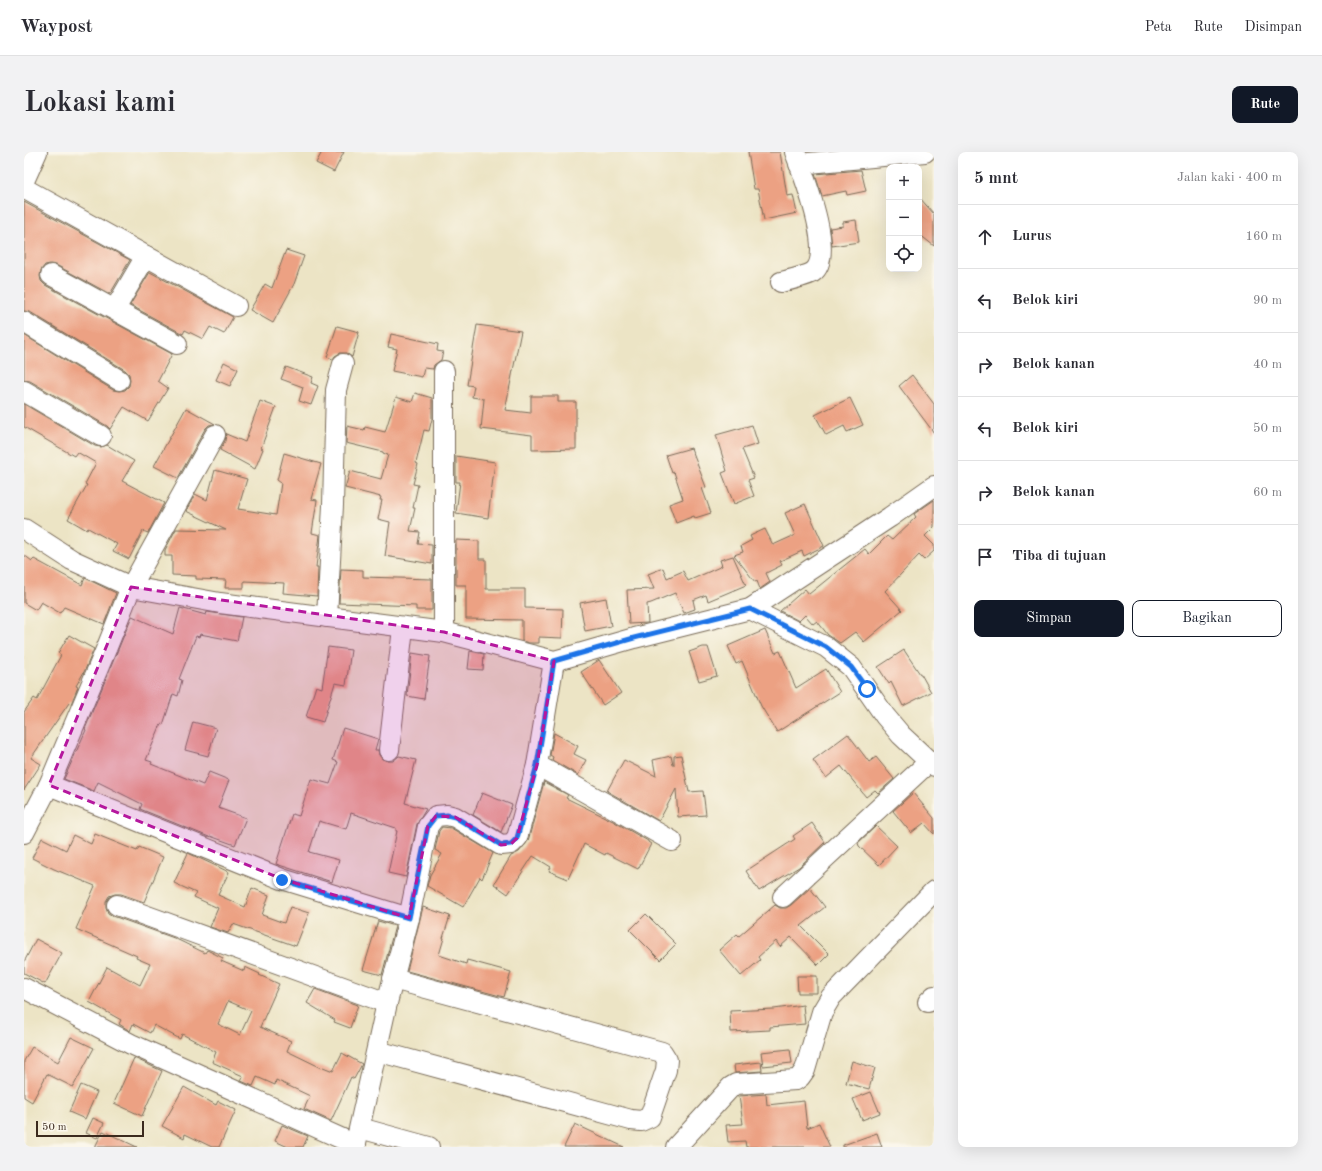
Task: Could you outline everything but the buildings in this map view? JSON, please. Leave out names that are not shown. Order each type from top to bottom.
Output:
[{"type":"street","points":[[24,181],[37,152]]},
{"type":"street","points":[[781,282],[813,272],[820,264],[822,249],[817,218],[797,158],[925,152]]},
{"type":"street","points":[[24,190],[27,190],[236,306]]},
{"type":"street","points":[[115,309],[146,256]]},
{"type":"street","points":[[51,276],[115,309],[177,344]]},
{"type":"street","points":[[24,322],[119,380]]},
{"type":"street","points":[[327,617],[333,505],[336,390],[342,364]]},
{"type":"street","points":[[444,371],[444,632]]},
{"type":"street","points":[[24,391],[101,436]]},
{"type":"street","points":[[26,822],[48,785],[107,647],[130,587],[215,435]]},
{"type":"street","points":[[24,529],[72,560],[130,587],[220,603],[403,628],[444,632],[554,661],[634,638],[750,609],[890,517],[934,486]]},
{"type":"street","points":[[750,609],[826,647],[851,667],[885,716],[901,735],[932,764],[783,897]]},
{"type":"street","points":[[389,750],[403,628]]},
{"type":"street","points":[[357,1140],[387,1003],[409,918],[428,826],[436,816],[447,815],[455,817],[501,845],[511,844],[517,838],[537,765],[554,661]]},
{"type":"street","points":[[537,765],[672,841]]},
{"type":"street","points":[[48,785],[282,880],[409,918]]},
{"type":"street","points":[[676,1147],[731,1087],[736,1084],[796,1080],[800,1077],[805,1070],[822,1012],[828,1001],[934,891]]},
{"type":"street","points":[[117,905],[387,1003]]},
{"type":"street","points":[[376,1051],[624,1118],[641,1121],[650,1118],[666,1070],[667,1060],[662,1052],[393,979]]},
{"type":"street","points":[[24,988],[131,1044],[357,1140],[429,1147]]},
{"type":"highlighted area","points":[[131,587],[444,632],[554,661],[537,765],[517,838],[511,844],[501,845],[455,817],[436,816],[428,826],[409,918],[282,879],[49,785]]},
{"type":"route","points":[[282,880],[409,918],[428,826],[436,816],[447,815],[455,817],[501,845],[511,844],[517,838],[537,765],[554,661],[634,638],[750,609],[826,647],[851,667],[867,689]]}]
